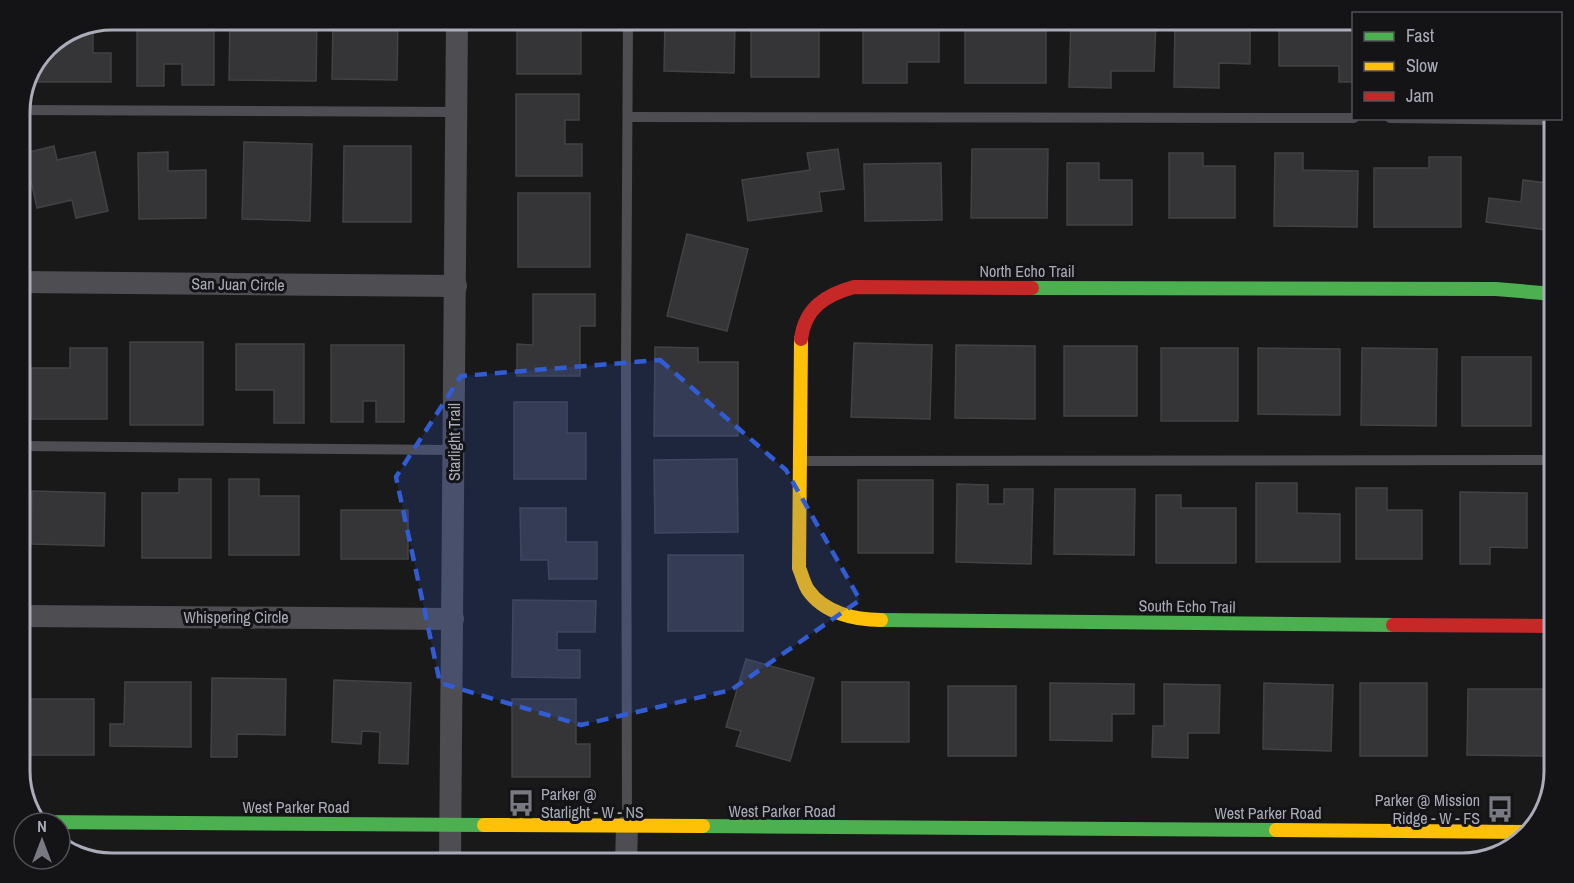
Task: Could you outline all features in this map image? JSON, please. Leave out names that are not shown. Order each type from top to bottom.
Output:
[{"type":"street","name":"Starlight Trail","points":[[450,853],[458,30]]},
{"type":"street","name":"San Juan Circle","points":[[30,282],[456,286]]},
{"type":"street","name":"North Echo Trail","points":[[823,604],[807,590],[799,568],[800,344],[804,321],[816,304],[834,292],[854,287],[1484,289],[1544,293]]},
{"type":"street","name":"South Echo Trail","points":[[823,604],[843,615],[868,620],[1544,626]]},
{"type":"street","name":"Whispering Circle","points":[[30,616],[453,619]]},
{"type":"street","name":"West Parker Road","points":[[72,822],[1518,831]]},
{"type":"street","points":[[626,853],[627,826]]},
{"type":"lane","points":[[627,826],[628,30]]},
{"type":"lane","points":[[30,110],[457,112]]},
{"type":"lane","points":[[628,117],[1352,118]]},
{"type":"lane","points":[[30,446],[454,450]]},
{"type":"lane","points":[[799,461],[1544,460]]},
{"type":"highlighted area","points":[[660,360],[786,470],[860,600],[731,690],[581,725],[440,683],[396,477],[461,376]]},
{"type":"building","points":[[137,30],[214,30],[214,85],[182,85],[182,64],[164,64],[164,86],[137,86]]},
{"type":"building","points":[[230,30],[317,30],[316,81],[229,80]]},
{"type":"building","points":[[333,30],[398,30],[397,80],[332,79]]},
{"type":"building","points":[[517,30],[581,30],[581,74],[517,74]]},
{"type":"building","points":[[665,30],[735,30],[734,73],[664,71]]},
{"type":"building","points":[[751,30],[819,30],[819,77],[751,77]]},
{"type":"building","points":[[863,30],[939,30],[939,62],[907,62],[907,83],[863,83]]},
{"type":"building","points":[[965,30],[1046,30],[1046,83],[965,83]]},
{"type":"building","points":[[1071,30],[1156,30],[1154,71],[1111,71],[1111,88],[1069,87]]},
{"type":"building","points":[[1175,30],[1250,30],[1250,64],[1219,63],[1219,88],[1174,87]]},
{"type":"building","points":[[1279,30],[1352,30],[1352,82],[1339,82],[1339,66],[1279,66]]},
{"type":"building","points":[[93,33],[93,53],[111,53],[111,82],[36,82],[47,62],[58,50],[71,41]]},
{"type":"building","points":[[516,94],[579,94],[579,120],[565,120],[565,144],[582,144],[582,176],[516,176]]},
{"type":"building","points":[[244,142],[312,144],[310,221],[242,219]]},
{"type":"building","points":[[54,146],[57,160],[95,152],[108,211],[76,218],[72,200],[37,208],[30,176],[30,152]]},
{"type":"building","points":[[344,146],[411,146],[411,222],[343,222]]},
{"type":"building","points":[[838,149],[844,189],[819,192],[822,211],[748,221],[742,180],[810,170],[807,153]]},
{"type":"building","points":[[972,149],[1048,149],[1047,218],[971,218]]},
{"type":"building","points":[[168,152],[168,171],[206,170],[206,218],[139,219],[138,153]]},
{"type":"building","points":[[1169,153],[1203,153],[1203,166],[1235,166],[1235,218],[1169,218]]},
{"type":"building","points":[[1275,153],[1303,153],[1303,170],[1358,171],[1357,227],[1274,226]]},
{"type":"building","points":[[1429,157],[1461,157],[1461,227],[1374,227],[1374,168],[1429,168]]},
{"type":"building","points":[[941,163],[942,220],[865,221],[864,164]]},
{"type":"building","points":[[1067,163],[1099,163],[1099,180],[1132,180],[1132,225],[1067,225]]},
{"type":"building","points":[[1523,180],[1544,183],[1544,230],[1486,222],[1489,198],[1521,202]]},
{"type":"building","points":[[518,193],[590,193],[590,267],[518,267]]},
{"type":"building","points":[[687,234],[748,249],[727,331],[667,316]]},
{"type":"building","points":[[533,294],[595,294],[595,326],[580,326],[580,376],[517,376],[517,344],[533,345]]},
{"type":"building","points":[[130,342],[203,342],[203,425],[130,425]]},
{"type":"building","points":[[854,343],[932,345],[930,419],[851,417]]},
{"type":"building","points":[[236,344],[304,344],[304,423],[274,423],[274,390],[236,390]]},
{"type":"building","points":[[331,345],[404,345],[404,422],[376,422],[376,401],[363,401],[363,422],[331,422]]},
{"type":"building","points":[[956,345],[1035,346],[1035,419],[955,418]]},
{"type":"building","points":[[1064,346],[1137,346],[1137,416],[1064,416]]},
{"type":"building","points":[[655,347],[698,348],[698,362],[738,362],[738,436],[654,436]]},
{"type":"building","points":[[70,348],[107,348],[107,419],[31,419],[31,368],[70,368]]},
{"type":"building","points":[[1161,348],[1238,348],[1238,421],[1161,421]]},
{"type":"building","points":[[1258,348],[1340,349],[1340,415],[1258,414]]},
{"type":"building","points":[[1362,348],[1437,349],[1436,426],[1361,425]]},
{"type":"building","points":[[1462,357],[1531,357],[1531,426],[1462,426]]},
{"type":"building","points":[[514,402],[567,402],[567,433],[586,433],[586,479],[514,479]]},
{"type":"building","points":[[737,459],[738,532],[655,533],[654,460]]},
{"type":"building","points":[[179,479],[211,479],[211,558],[142,558],[142,493],[179,493]]},
{"type":"building","points":[[229,479],[259,479],[259,496],[299,496],[299,555],[229,555]]},
{"type":"building","points":[[858,480],[933,480],[933,553],[858,553]]},
{"type":"building","points":[[1256,483],[1297,483],[1297,513],[1340,514],[1340,562],[1256,562]]},
{"type":"building","points":[[957,484],[988,485],[988,504],[1004,504],[1004,489],[1033,489],[1031,564],[956,562]]},
{"type":"building","points":[[1356,488],[1387,488],[1387,510],[1422,510],[1422,559],[1356,559]]},
{"type":"building","points":[[1055,489],[1135,489],[1134,555],[1054,554]]},
{"type":"building","points":[[32,491],[105,493],[104,546],[31,544]]},
{"type":"building","points":[[1460,492],[1527,493],[1527,548],[1490,547],[1490,564],[1460,564]]},
{"type":"building","points":[[1156,495],[1181,495],[1181,508],[1236,508],[1236,563],[1156,563]]},
{"type":"building","points":[[520,508],[566,508],[566,542],[597,542],[597,579],[549,579],[548,560],[521,560]]},
{"type":"building","points":[[341,510],[408,510],[408,559],[341,559]]},
{"type":"building","points":[[668,555],[743,555],[743,631],[668,631]]},
{"type":"building","points":[[513,600],[596,601],[595,632],[557,632],[557,650],[580,650],[580,678],[512,677]]},
{"type":"building","points":[[746,659],[814,678],[790,761],[736,746],[741,731],[726,727]]},
{"type":"building","points":[[212,678],[286,679],[285,735],[237,734],[237,757],[211,757]]},
{"type":"building","points":[[334,680],[411,683],[408,764],[379,763],[380,732],[362,731],[361,744],[332,742]]},
{"type":"building","points":[[125,682],[191,682],[191,747],[110,746],[110,724],[124,724]]},
{"type":"building","points":[[842,682],[909,682],[909,742],[842,742]]},
{"type":"building","points":[[1050,683],[1134,684],[1134,714],[1112,714],[1112,741],[1050,740]]},
{"type":"building","points":[[1264,683],[1333,685],[1331,751],[1263,749]]},
{"type":"building","points":[[1360,683],[1427,683],[1427,756],[1360,756]]},
{"type":"building","points":[[1164,684],[1220,685],[1219,733],[1188,733],[1188,758],[1152,757],[1153,726],[1164,726]]},
{"type":"building","points":[[948,686],[1016,686],[1016,756],[948,756]]},
{"type":"building","points":[[1468,689],[1544,689],[1544,756],[1467,755]]},
{"type":"building","points":[[30,699],[94,699],[94,755],[30,755]]},
{"type":"building","points":[[512,699],[576,699],[576,744],[590,744],[590,777],[512,777]]},
{"type":"traffic: fast","points":[[1032,288],[1496,289],[1544,293]]},
{"type":"traffic: fast","points":[[881,620],[1393,625]]},
{"type":"traffic: fast","points":[[72,822],[484,825]]},
{"type":"traffic: fast","points":[[703,826],[1276,830]]},
{"type":"traffic: slow","points":[[801,339],[799,568],[808,590],[831,610],[851,617],[881,620]]},
{"type":"traffic: slow","points":[[484,825],[703,826]]},
{"type":"traffic: slow","points":[[1276,830],[1517,832]]},
{"type":"traffic: jam","points":[[801,339],[807,319],[818,304],[834,294],[854,287],[1032,288]]},
{"type":"traffic: jam","points":[[1393,625],[1544,626]]},
{"type":"place","name":"Parker @ Starlight - W - NS","points":[[521,803]]},
{"type":"place","name":"Parker @ Mission Ridge - W - FS","points":[[1500,809]]}]
